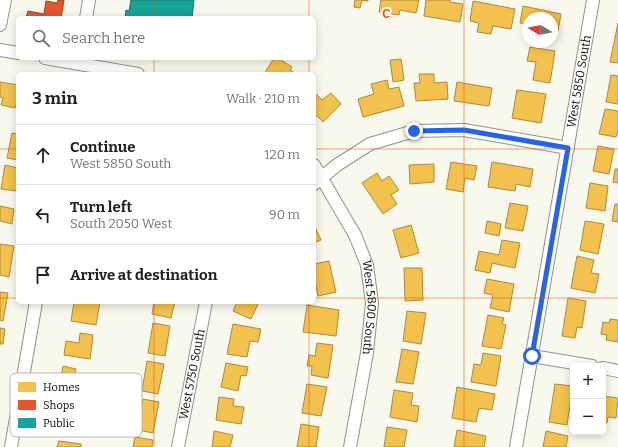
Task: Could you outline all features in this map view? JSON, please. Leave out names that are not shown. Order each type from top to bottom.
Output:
[{"type":"street","points":[[0,25],[5,0]]},
{"type":"street","points":[[86,16],[89,0]]},
{"type":"street","name":"West 5850 South","points":[[516,447],[594,0]]},
{"type":"street","points":[[0,50],[16,53]]},
{"type":"street","points":[[54,60],[125,72]]},
{"type":"street","points":[[318,180],[337,165],[370,144],[414,131],[464,130],[568,148]]},
{"type":"street","name":"West 5800 South","points":[[318,180],[355,235],[367,265],[372,303],[367,353],[350,447]]},
{"type":"street","points":[[24,373],[36,304]]},
{"type":"street","name":"West 5750 South","points":[[178,447],[206,304]]},
{"type":"street","points":[[532,356],[574,363]]},
{"type":"street","points":[[606,368],[618,370]]},
{"type":"street","points":[[11,447],[13,437]]},
{"type":"building: Homes","points":[[355,0],[362,0],[360,8],[354,7]]},
{"type":"building: Homes","points":[[381,0],[419,0],[416,13],[400,10],[399,15],[379,12]]},
{"type":"building: Homes","points":[[426,0],[450,0],[450,2],[463,4],[460,22],[424,16]]},
{"type":"building: Homes","points":[[473,1],[515,9],[511,29],[493,26],[491,34],[477,32],[479,23],[470,21]]},
{"type":"building: Homes","points":[[523,6],[552,12],[522,12],[522,23],[520,23]]},
{"type":"building: Homes","points":[[558,13],[561,14],[558,31]]},
{"type":"building: Homes","points":[[618,23],[618,63],[610,62]]},
{"type":"building: Homes","points":[[530,48],[555,51],[550,83],[533,80],[536,62],[527,61]]},
{"type":"building: Homes","points":[[401,59],[404,80],[393,82],[390,60]]},
{"type":"building: Homes","points":[[273,60],[281,60],[292,67],[290,70],[293,72],[265,72]]},
{"type":"building: Homes","points":[[419,74],[434,74],[434,83],[447,82],[448,99],[416,101],[414,83],[420,83]]},
{"type":"building: Homes","points":[[611,75],[618,76],[618,104],[606,102]]},
{"type":"building: Homes","points":[[387,80],[389,89],[399,87],[404,106],[363,117],[358,99],[374,94],[371,84]]},
{"type":"building: Homes","points":[[0,82],[16,85],[15,108],[1,105],[3,98],[0,97]]},
{"type":"building: Homes","points":[[457,82],[492,88],[489,106],[454,101]]},
{"type":"building: Homes","points":[[517,90],[546,94],[541,123],[512,118]]},
{"type":"building: Homes","points":[[331,93],[341,104],[323,122],[316,115],[316,94],[322,100]]},
{"type":"building: Homes","points":[[605,109],[618,111],[618,131],[616,137],[599,134]]},
{"type":"building: Homes","points":[[12,133],[16,134],[16,160],[7,158]]},
{"type":"building: Homes","points":[[598,146],[614,149],[609,174],[593,171]]},
{"type":"building: Homes","points":[[451,162],[477,166],[474,180],[465,178],[463,192],[446,189]]},
{"type":"building: Homes","points":[[492,162],[533,169],[530,187],[516,184],[515,191],[488,187]]},
{"type":"building: Homes","points":[[434,164],[434,182],[410,184],[409,165]]},
{"type":"building: Homes","points":[[5,165],[16,168],[16,191],[1,189]]},
{"type":"building: Homes","points":[[615,169],[618,169],[618,183],[613,182]]},
{"type":"building: Homes","points":[[377,173],[382,181],[389,176],[399,190],[391,195],[397,204],[383,214],[362,183]]},
{"type":"building: Homes","points":[[590,183],[608,186],[605,211],[586,208]]},
{"type":"building: Homes","points":[[510,203],[528,206],[523,231],[505,228]]},
{"type":"building: Homes","points":[[615,204],[618,204],[618,222],[612,221]]},
{"type":"building: Homes","points":[[0,206],[14,209],[12,224],[0,221]]},
{"type":"building: Homes","points":[[487,221],[501,224],[499,236],[485,233]]},
{"type":"building: Homes","points":[[585,221],[604,224],[598,254],[580,250]]},
{"type":"building: Homes","points":[[411,225],[419,253],[401,258],[393,230]]},
{"type":"building: Homes","points":[[316,229],[321,240],[316,242]]},
{"type":"building: Homes","points":[[502,240],[520,243],[515,268],[492,263],[490,273],[475,270],[479,251],[499,255]]},
{"type":"building: Homes","points":[[0,244],[14,246],[9,277],[0,275]]},
{"type":"building: Homes","points":[[577,256],[594,260],[591,273],[599,274],[595,293],[571,288]]},
{"type":"building: Homes","points":[[329,261],[336,292],[318,296],[316,285],[316,264]]},
{"type":"building: Homes","points":[[404,268],[422,268],[423,300],[405,301]]},
{"type":"building: Homes","points":[[487,279],[514,284],[509,312],[490,308],[493,295],[484,293]]},
{"type":"building: Homes","points":[[0,292],[8,293],[3,321],[0,320]]},
{"type":"building: Homes","points":[[568,298],[586,301],[582,328],[577,327],[575,338],[562,336]]},
{"type":"building: Homes","points":[[74,304],[100,304],[96,325],[71,321]]},
{"type":"building: Homes","points":[[154,304],[174,304],[171,318],[152,314]]},
{"type":"building: Homes","points":[[236,304],[258,304],[251,319],[233,311]]},
{"type":"building: Homes","points":[[307,305],[339,310],[336,336],[303,332]]},
{"type":"building: Homes","points":[[407,311],[426,313],[421,344],[403,341]]},
{"type":"building: Homes","points":[[488,315],[504,318],[502,324],[506,325],[501,349],[482,346]]},
{"type":"building: Homes","points":[[610,319],[618,320],[618,342],[606,340],[607,335],[601,334],[603,322],[609,323]]},
{"type":"building: Homes","points":[[153,323],[170,326],[165,356],[148,353]]},
{"type":"building: Homes","points":[[233,324],[261,329],[258,342],[250,341],[247,357],[227,354]]},
{"type":"building: Homes","points":[[0,328],[5,329],[3,344],[0,344]]},
{"type":"building: Homes","points":[[80,333],[93,335],[90,359],[64,355],[66,341],[79,343]]},
{"type":"building: Homes","points":[[317,343],[333,345],[328,378],[311,375],[312,366],[307,366],[309,355],[315,356]]},
{"type":"building: Homes","points":[[402,349],[419,352],[413,384],[396,382]]},
{"type":"building: Homes","points":[[483,353],[501,356],[496,386],[471,382],[474,364],[481,365]]},
{"type":"building: Homes","points":[[147,361],[164,364],[158,394],[142,391]]},
{"type":"building: Homes","points":[[226,363],[248,367],[246,376],[241,375],[238,391],[221,387]]},
{"type":"building: Homes","points":[[63,366],[76,369],[75,373],[62,373]]},
{"type":"building: Homes","points":[[307,384],[327,387],[321,416],[302,413]]},
{"type":"building: Homes","points":[[555,384],[570,386],[570,406],[567,425],[549,422]]},
{"type":"building: Homes","points":[[457,387],[495,394],[492,410],[479,408],[476,422],[452,418]]},
{"type":"building: Homes","points":[[394,390],[413,393],[411,405],[419,406],[417,422],[390,417]]},
{"type":"building: Homes","points":[[606,396],[618,398],[616,418],[608,417],[607,423]]},
{"type":"building: Homes","points":[[219,397],[234,399],[233,406],[244,407],[241,424],[216,420]]},
{"type":"building: Homes","points":[[143,399],[159,402],[153,433],[142,431]]},
{"type":"building: Homes","points":[[301,424],[319,427],[316,447],[297,447]]},
{"type":"building: Homes","points":[[387,427],[407,430],[404,447],[384,447]]},
{"type":"building: Homes","points":[[457,430],[486,436],[484,447],[454,447]]},
{"type":"building: Homes","points":[[214,431],[233,435],[230,447],[212,447]]},
{"type":"building: Homes","points":[[546,431],[568,436],[566,447],[543,447]]},
{"type":"building: Homes","points":[[135,437],[153,440],[152,447],[133,447]]},
{"type":"building: Homes","points":[[59,441],[81,444],[81,447],[57,447]]},
{"type":"building: Shops","points":[[58,0],[64,0],[61,16],[27,16],[28,11],[44,14],[46,1],[57,3]]},
{"type":"building: Public","points":[[131,0],[194,0],[192,16],[125,16],[126,10],[129,11]]},
{"type":"route","points":[[414,131],[464,130],[568,148],[532,356]]}]
